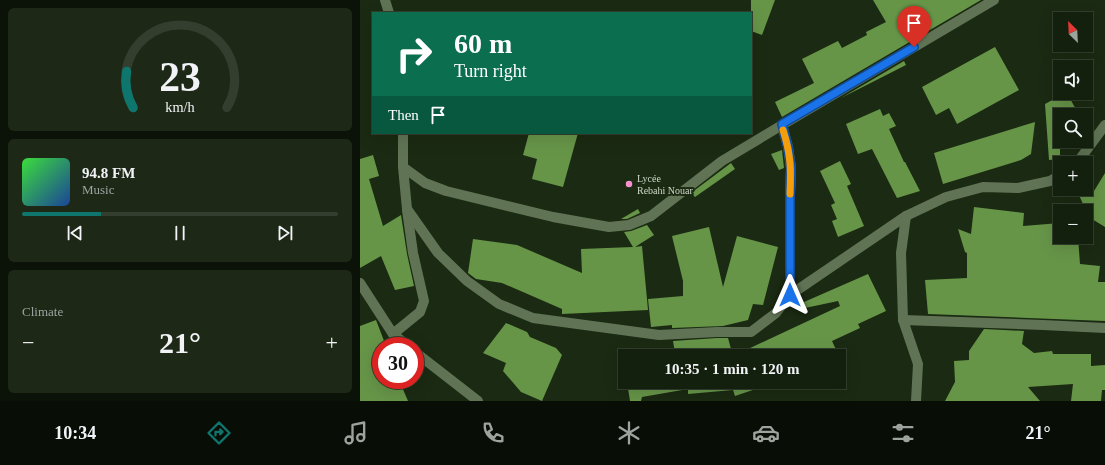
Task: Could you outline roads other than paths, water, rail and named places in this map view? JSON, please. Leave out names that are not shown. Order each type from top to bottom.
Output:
[{"type":"street","points":[[385,0],[389,12]]},
{"type":"street","points":[[403,167],[425,183],[446,191],[553,217],[609,227],[629,225],[651,216],[722,161],[782,124],[994,0]]},
{"type":"street","points":[[782,124],[788,147],[791,168],[790,295]]},
{"type":"street","points":[[1082,156],[1105,125]]},
{"type":"street","points":[[393,334],[420,312],[424,301],[413,253],[407,208],[403,167],[403,134]]},
{"type":"street","points":[[407,208],[438,253],[467,281],[499,304],[533,318],[659,335],[751,332],[776,313],[790,295],[906,216],[946,197],[983,187],[1018,188],[1050,182],[1053,180]]},
{"type":"street","points":[[906,216],[901,253],[903,320],[918,364],[916,401]]},
{"type":"street","points":[[360,283],[393,334],[397,337]]},
{"type":"street","points":[[903,320],[1043,324],[1105,328]]},
{"type":"street","points":[[424,359],[478,401]]},
{"type":"place","name":"Lycée Rebahi Nouar","points":[[629,184]]}]
